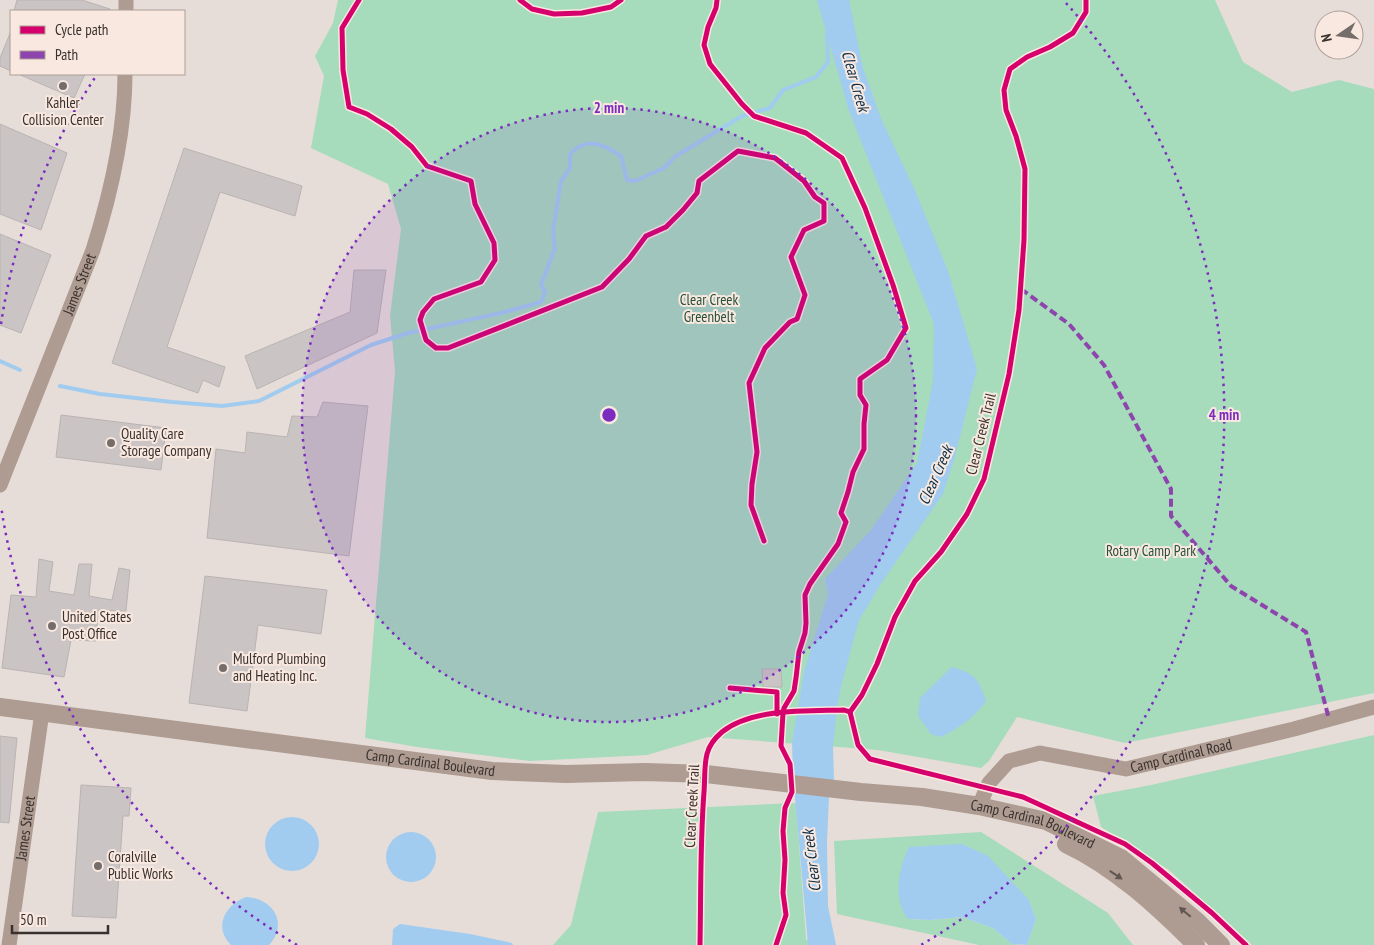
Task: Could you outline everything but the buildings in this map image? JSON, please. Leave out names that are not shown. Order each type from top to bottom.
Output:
[{"type":"street","name":"James Street","points":[[0,485],[93,250],[113,176],[120,136],[126,75]]},
{"type":"street","name":"Camp Cardinal Boulevard","points":[[0,707],[492,772],[706,774],[922,797],[979,806],[1046,821],[1120,858],[1198,922],[1221,945]]},
{"type":"street","name":"Camp Cardinal Road","points":[[979,806],[989,783],[1009,761],[1040,753],[1126,769],[1294,729],[1374,707]]},
{"type":"street","name":"James Street","points":[[9,945],[42,712]]},
{"type":"street","name":"Camp Cardinal Boulevard","points":[[979,806],[1079,850],[1125,881],[1196,945]]},
{"type":"green space","name":"Clear Creek Greenbelt","points":[[338,0],[1215,0],[1243,62],[1292,92],[1339,80],[1374,89],[1374,693],[1125,743],[1017,717],[989,761],[981,768],[878,750],[708,737],[647,755],[530,761],[417,747],[365,738],[395,371],[390,316],[401,229],[388,184],[311,148],[324,76],[315,56],[333,23]]},
{"type":"green space","points":[[1374,735],[1374,945],[1252,945],[1169,870],[1101,827],[1093,796],[1151,785]]},
{"type":"green space","points":[[796,803],[808,945],[553,945],[571,925],[598,812]]},
{"type":"green space","points":[[981,832],[1108,913],[1133,945],[1027,945],[1036,919],[1029,900],[908,919],[931,920],[962,917],[993,928],[1012,944],[1022,945],[979,945],[837,914],[834,841]]},
{"type":"water","name":"Clear Creek","points":[[817,0],[849,0],[863,68],[882,121],[914,188],[948,271],[977,369],[954,460],[943,494],[882,582],[859,620],[841,686],[833,746],[834,779],[829,797],[827,842],[828,906],[836,945],[808,945],[792,743],[804,672],[828,594],[825,579],[871,530],[917,463],[933,381],[934,324],[849,111]]},
{"type":"water","points":[[952,667],[966,672],[975,678],[981,687],[986,701],[966,722],[941,737],[931,734],[918,716],[920,698]]},
{"type":"water","points":[[287,817],[297,817],[307,821],[315,829],[319,844],[315,859],[307,867],[297,871],[287,871],[277,867],[269,859],[265,849],[265,839],[269,829],[277,821]]},
{"type":"water","points":[[411,832],[421,834],[429,839],[434,847],[436,857],[434,867],[429,875],[421,880],[411,882],[401,880],[393,875],[388,867],[386,857],[388,847],[393,839],[401,834]]},
{"type":"water","points":[[962,844],[988,856],[1029,900],[1036,919],[1027,945],[1012,944],[993,928],[962,917],[931,920],[908,919],[900,902],[899,883],[902,864],[909,847]]},
{"type":"water","points":[[246,897],[256,898],[264,902],[275,914],[278,921],[278,929],[269,945],[231,945],[226,938],[222,924],[224,917],[232,905]]},
{"type":"water","points":[[400,924],[470,934],[512,943],[513,945],[392,945],[393,929]]},
{"type":"pier","points":[[839,707],[839,713],[797,714],[797,709]]},
{"type":"waterway","points":[[60,386],[100,394],[222,406],[259,401],[371,345],[408,333],[501,313],[541,302],[545,292],[541,285],[555,248],[553,231],[561,181],[570,168],[570,154],[576,148],[589,144],[601,145],[621,156],[627,180],[635,181],[664,168],[676,156],[742,116],[770,108],[783,90],[816,77],[828,62],[827,32]]},
{"type":"waterway","points":[[0,361],[20,370]]},
{"type":"marked path","points":[[1021,289],[1069,324],[1104,365],[1171,489],[1171,516],[1231,586],[1306,632],[1329,719]]},
{"type":"cycle path","points":[[359,0],[342,28],[343,70],[349,107],[367,114],[391,129],[412,147],[427,166],[471,181],[475,204],[494,243],[495,260],[481,282],[434,299],[423,312],[420,320],[426,340],[436,348],[448,348],[602,287],[629,259],[646,236],[666,227],[683,210],[697,193],[699,181],[738,151],[775,158],[804,181],[815,197],[824,203],[824,221],[804,230],[791,257],[805,295],[797,319],[790,322],[765,348],[749,383],[757,452],[751,505],[764,541]]},
{"type":"cycle path","points":[[520,0],[532,9],[554,14],[582,13],[611,7],[621,0]]},
{"type":"cycle path","points":[[717,0],[704,45],[710,64],[754,116],[806,133],[842,158],[865,208],[893,285],[906,328],[887,360],[860,379],[860,395],[866,405],[864,449],[853,472],[841,513],[846,522],[838,544],[810,584],[805,595],[805,633],[799,652],[794,691],[783,713],[781,746],[790,764],[792,792],[785,808],[783,831],[785,860],[783,893],[786,915],[776,945]]},
{"type":"cycle path","name":"Clear Creek Trail","points":[[850,712],[862,695],[877,664],[895,617],[915,581],[941,552],[967,514],[984,479],[1009,374],[1019,310],[1024,240],[1025,169],[1016,136],[1006,110],[1004,90],[1010,69],[1027,57],[1050,47],[1073,33],[1086,12],[1086,0]]},
{"type":"cycle path","points":[[730,688],[777,692],[777,714]]},
{"type":"cycle path","name":"Clear Creek Trail","points":[[700,945],[701,849],[705,768],[707,754],[711,745],[722,732],[734,724],[764,715],[814,710],[844,710],[850,712]]},
{"type":"cycle path","points":[[850,712],[858,745],[870,759],[1023,797],[1125,844],[1152,863],[1212,913],[1246,945]]},
{"type":"place","name":"Kahler Collision Center","points":[[63,86]]},
{"type":"place","name":"Quality Care Storage Company","points":[[111,443]]},
{"type":"place","name":"United States Post Office","points":[[52,626]]},
{"type":"place","name":"Mulford Plumbing and Heating Inc.","points":[[223,668]]},
{"type":"place","name":"Coralville Public Works","points":[[98,866]]},
{"type":"park label","name":"Rotary Camp Park","points":[[1151,551]]}]
